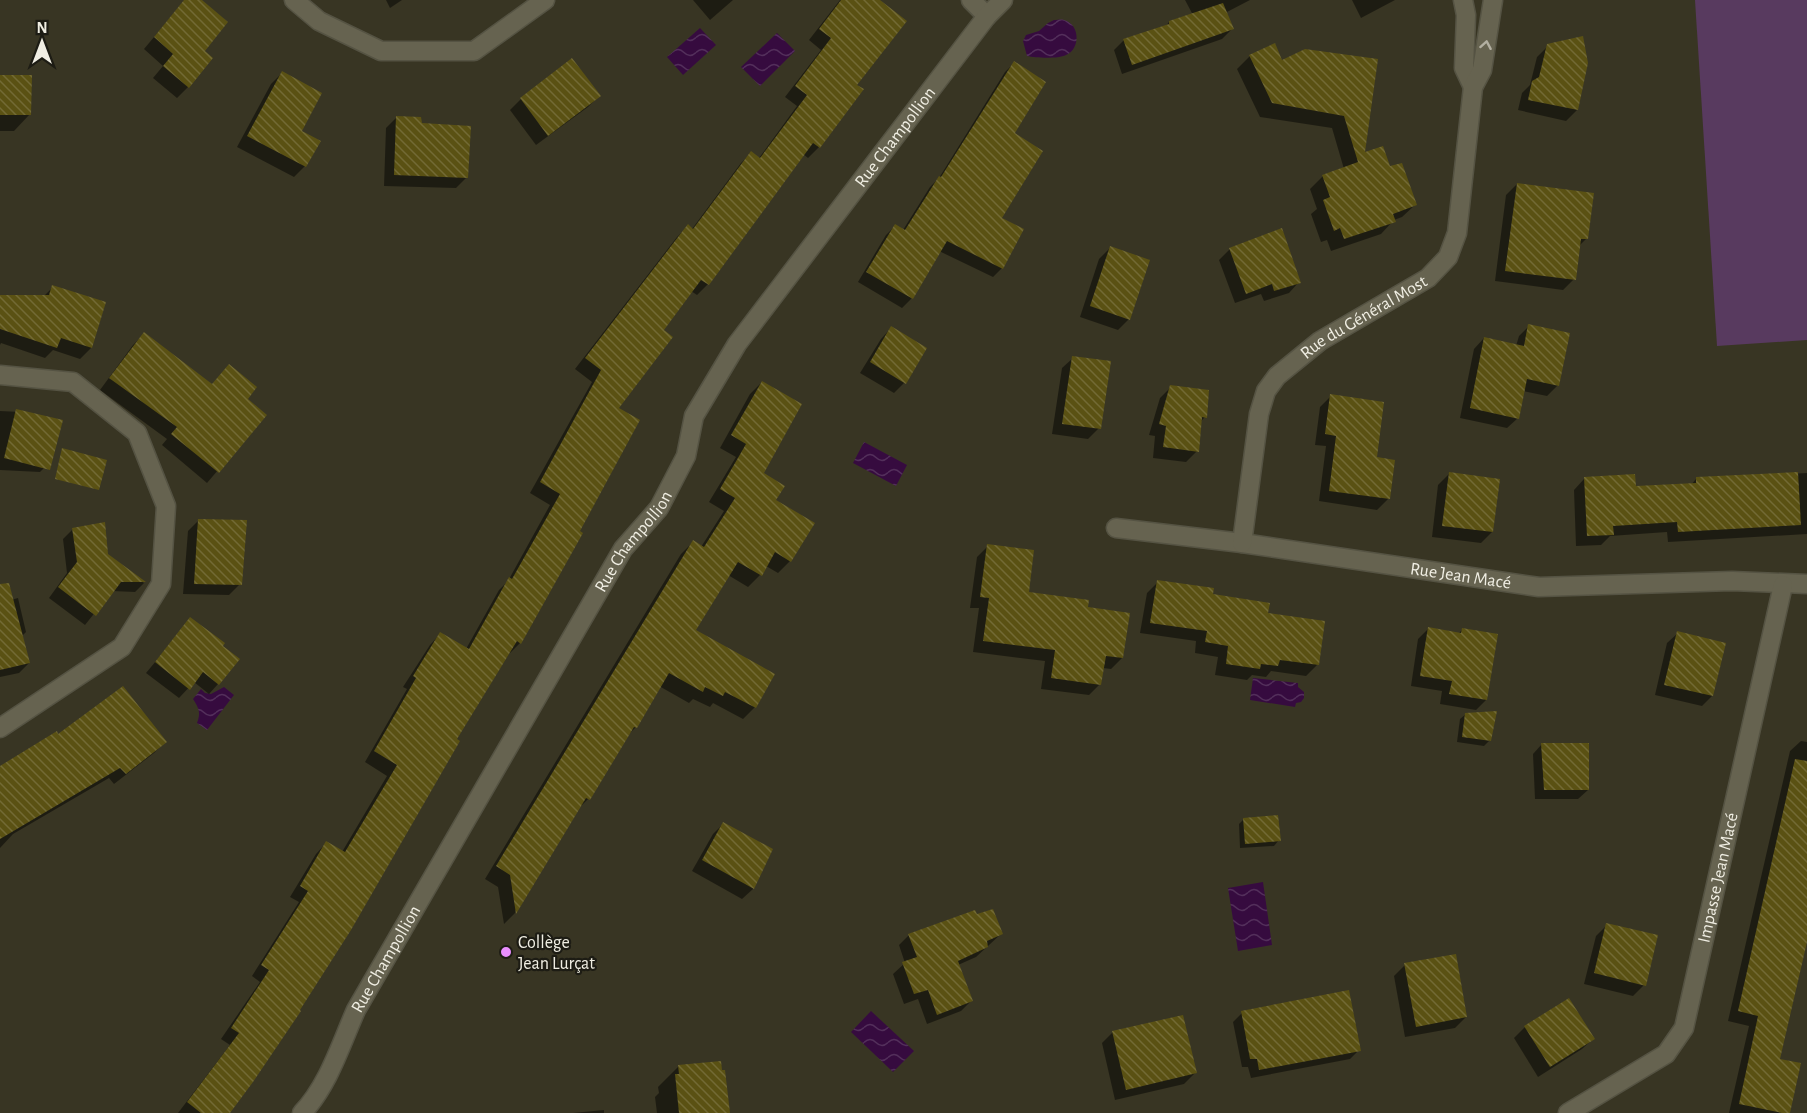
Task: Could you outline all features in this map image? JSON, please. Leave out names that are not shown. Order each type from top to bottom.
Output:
[{"type":"street","points":[[294,0],[319,21],[381,51],[474,51],[545,0]]},
{"type":"street","points":[[971,0],[987,16]]},
{"type":"street","name":"Rue Champollion","points":[[302,1113],[310,1105],[328,1072],[356,1010],[622,549],[659,508],[686,456],[694,416],[737,344],[987,16],[1003,0]]},
{"type":"street","name":"Rue du Général Most","points":[[1463,0],[1466,15],[1464,68],[1473,87]]},
{"type":"street","name":"Rue du Général Most","points":[[1242,543],[1259,414],[1266,391],[1277,376],[1320,342],[1428,278],[1448,257],[1457,233],[1473,87],[1482,70],[1493,0]]},
{"type":"street","points":[[0,375],[73,382],[137,433],[166,506],[161,584],[122,647],[0,728]]},
{"type":"street","name":"Rue Jean Macé","points":[[1116,528],[1242,543],[1539,587],[1732,581],[1783,585],[1807,584]]},
{"type":"street","name":"Impasse Jean Macé","points":[[1568,1113],[1666,1054],[1684,1028],[1783,585]]},
{"type":"shaded area","points":[[1695,0],[1807,0],[1807,340],[1717,346]]},
{"type":"water","points":[[1054,20],[1069,22],[1076,31],[1076,42],[1071,52],[1058,57],[1027,56],[1023,41],[1026,35],[1039,31]]},
{"type":"water","points":[[700,28],[716,45],[683,75],[667,57]]},
{"type":"water","points":[[777,33],[795,51],[760,86],[741,67]]},
{"type":"water","points":[[864,442],[907,465],[896,486],[853,463]]},
{"type":"water","points":[[1253,678],[1298,683],[1298,687],[1304,692],[1304,698],[1301,702],[1296,703],[1295,707],[1250,700]]},
{"type":"water","points":[[224,687],[234,695],[207,730],[197,723],[199,711],[193,699],[201,689],[211,694]]},
{"type":"water","points":[[1263,882],[1272,945],[1238,951],[1228,888]]},
{"type":"water","points":[[871,1011],[914,1051],[893,1072],[851,1032]]},
{"type":"building","points":[[184,0],[202,0],[228,22],[205,51],[213,58],[189,88],[163,66],[173,54],[154,37]]},
{"type":"building","points":[[841,0],[880,0],[907,21],[857,85],[864,89],[820,148],[813,143],[709,285],[701,280],[664,330],[673,337],[619,408],[640,420],[580,531],[583,533],[521,644],[517,641],[457,739],[460,741],[351,930],[301,1011],[253,1082],[230,1113],[201,1113],[187,1102],[239,1033],[231,1028],[269,970],[261,965],[308,891],[300,886],[326,841],[345,852],[397,765],[374,751],[416,678],[413,676],[440,632],[469,649],[509,577],[512,579],[560,494],[540,482],[601,370],[585,358],[688,224],[693,229],[751,151],[760,158],[807,95],[795,86],[831,38],[819,29]]},
{"type":"building","points":[[1223,3],[1234,29],[1132,65],[1123,39]]},
{"type":"building","points":[[1583,36],[1588,63],[1578,110],[1528,100],[1532,81],[1539,77],[1547,44]]},
{"type":"building","points":[[1275,43],[1282,60],[1305,49],[1378,59],[1365,152],[1383,146],[1390,166],[1402,163],[1417,205],[1393,214],[1396,222],[1344,239],[1340,228],[1334,231],[1323,200],[1330,197],[1322,175],[1358,162],[1344,116],[1272,103],[1249,55]]},
{"type":"building","points":[[572,58],[601,96],[548,136],[520,98]]},
{"type":"building","points":[[1014,61],[1046,82],[1015,133],[1043,151],[1002,218],[1024,229],[1003,269],[947,241],[913,299],[866,272],[895,224],[905,230]]},
{"type":"building","points":[[282,71],[322,93],[302,131],[321,141],[306,167],[247,136]]},
{"type":"building","points":[[0,75],[32,75],[31,115],[0,115]]},
{"type":"building","points":[[396,116],[421,117],[422,123],[471,126],[468,178],[394,175]]},
{"type":"building","points":[[1517,183],[1594,193],[1588,239],[1581,239],[1576,280],[1505,271]]},
{"type":"building","points":[[1282,228],[1301,283],[1274,291],[1272,284],[1246,294],[1229,248]]},
{"type":"building","points":[[1110,246],[1150,260],[1130,320],[1090,306]]},
{"type":"building","points":[[52,285],[106,302],[92,348],[61,338],[57,348],[0,329],[0,295],[49,295]]},
{"type":"building","points":[[1528,324],[1570,333],[1559,386],[1527,379],[1519,419],[1470,408],[1484,337],[1524,346]]},
{"type":"building","points":[[891,326],[927,348],[906,384],[870,362]]},
{"type":"building","points":[[144,332],[212,384],[229,364],[257,387],[248,399],[267,415],[219,473],[171,434],[177,427],[109,378]]},
{"type":"building","points":[[1072,356],[1111,361],[1101,429],[1062,424]]},
{"type":"building","points":[[762,381],[802,404],[764,473],[785,486],[776,500],[815,523],[791,562],[775,552],[762,576],[738,562],[696,630],[775,674],[756,708],[725,692],[723,696],[705,687],[703,692],[669,673],[637,728],[634,727],[590,800],[586,798],[516,914],[510,875],[496,866],[693,540],[704,547],[735,498],[720,489],[746,444],[731,435]]},
{"type":"building","points":[[1170,385],[1209,390],[1207,418],[1202,417],[1199,452],[1163,447],[1166,426],[1159,424]]},
{"type":"building","points":[[1330,394],[1384,402],[1377,457],[1395,460],[1390,499],[1329,491],[1336,436],[1325,434]]},
{"type":"building","points":[[16,409],[63,420],[50,470],[4,458]]},
{"type":"building","points":[[62,448],[107,460],[99,490],[55,479]]},
{"type":"building","points":[[1449,472],[1500,479],[1493,532],[1442,526]]},
{"type":"building","points":[[1798,472],[1801,525],[1678,532],[1677,522],[1613,526],[1614,535],[1587,536],[1584,477],[1635,474],[1636,486],[1696,483],[1696,477]]},
{"type":"building","points":[[198,519],[247,520],[242,585],[194,584]]},
{"type":"building","points":[[105,522],[108,554],[146,582],[121,582],[96,616],[58,587],[77,562],[72,528]]},
{"type":"building","points":[[987,544],[1034,550],[1029,592],[1089,600],[1088,607],[1130,613],[1123,658],[1106,656],[1101,685],[1051,678],[1055,650],[983,641],[989,598],[980,597]]},
{"type":"building","points":[[1157,580],[1214,588],[1213,594],[1270,603],[1268,613],[1325,621],[1319,665],[1280,660],[1278,666],[1261,664],[1260,669],[1226,664],[1228,646],[1205,642],[1207,631],[1150,623]]},
{"type":"building","points":[[9,583],[30,663],[0,670],[0,584]]},
{"type":"building","points":[[190,617],[225,643],[223,646],[240,659],[219,685],[203,672],[190,690],[155,662]]},
{"type":"building","points":[[1428,627],[1461,633],[1462,628],[1498,634],[1487,700],[1449,694],[1452,681],[1420,676]]},
{"type":"building","points":[[1677,631],[1726,643],[1713,696],[1664,685]]},
{"type":"building","points":[[123,686],[167,742],[126,774],[120,768],[0,839],[0,766],[57,731],[58,734]]},
{"type":"building","points":[[1497,711],[1491,741],[1462,737],[1465,713]]},
{"type":"building","points":[[1541,743],[1589,743],[1589,790],[1544,790]]},
{"type":"building","points":[[1795,759],[1807,761],[1807,942],[1780,1059],[1801,1063],[1790,1113],[1782,1113],[1739,1104],[1758,1016],[1738,1011]]},
{"type":"building","points":[[1278,815],[1281,841],[1245,844],[1243,818]]},
{"type":"building","points":[[723,822],[773,849],[754,889],[702,860]]},
{"type":"building","points":[[993,909],[1003,934],[987,941],[988,947],[958,961],[973,1001],[937,1015],[928,990],[914,994],[902,962],[917,957],[908,934],[975,910],[977,914]]},
{"type":"building","points":[[1606,923],[1658,935],[1646,986],[1594,973]]},
{"type":"building","points":[[1456,954],[1467,1017],[1416,1027],[1404,963]]},
{"type":"building","points":[[1349,990],[1361,1051],[1259,1070],[1257,1059],[1250,1059],[1241,1011]]},
{"type":"building","points":[[1569,998],[1595,1039],[1550,1067],[1524,1026]]},
{"type":"building","points":[[1183,1015],[1197,1073],[1126,1090],[1112,1031]]},
{"type":"building","points":[[721,1061],[722,1070],[725,1070],[730,1113],[679,1113],[675,1074],[679,1074],[678,1065]]},
{"type":"place","name":"Collège Jean Lurçat","points":[[506,952]]}]
